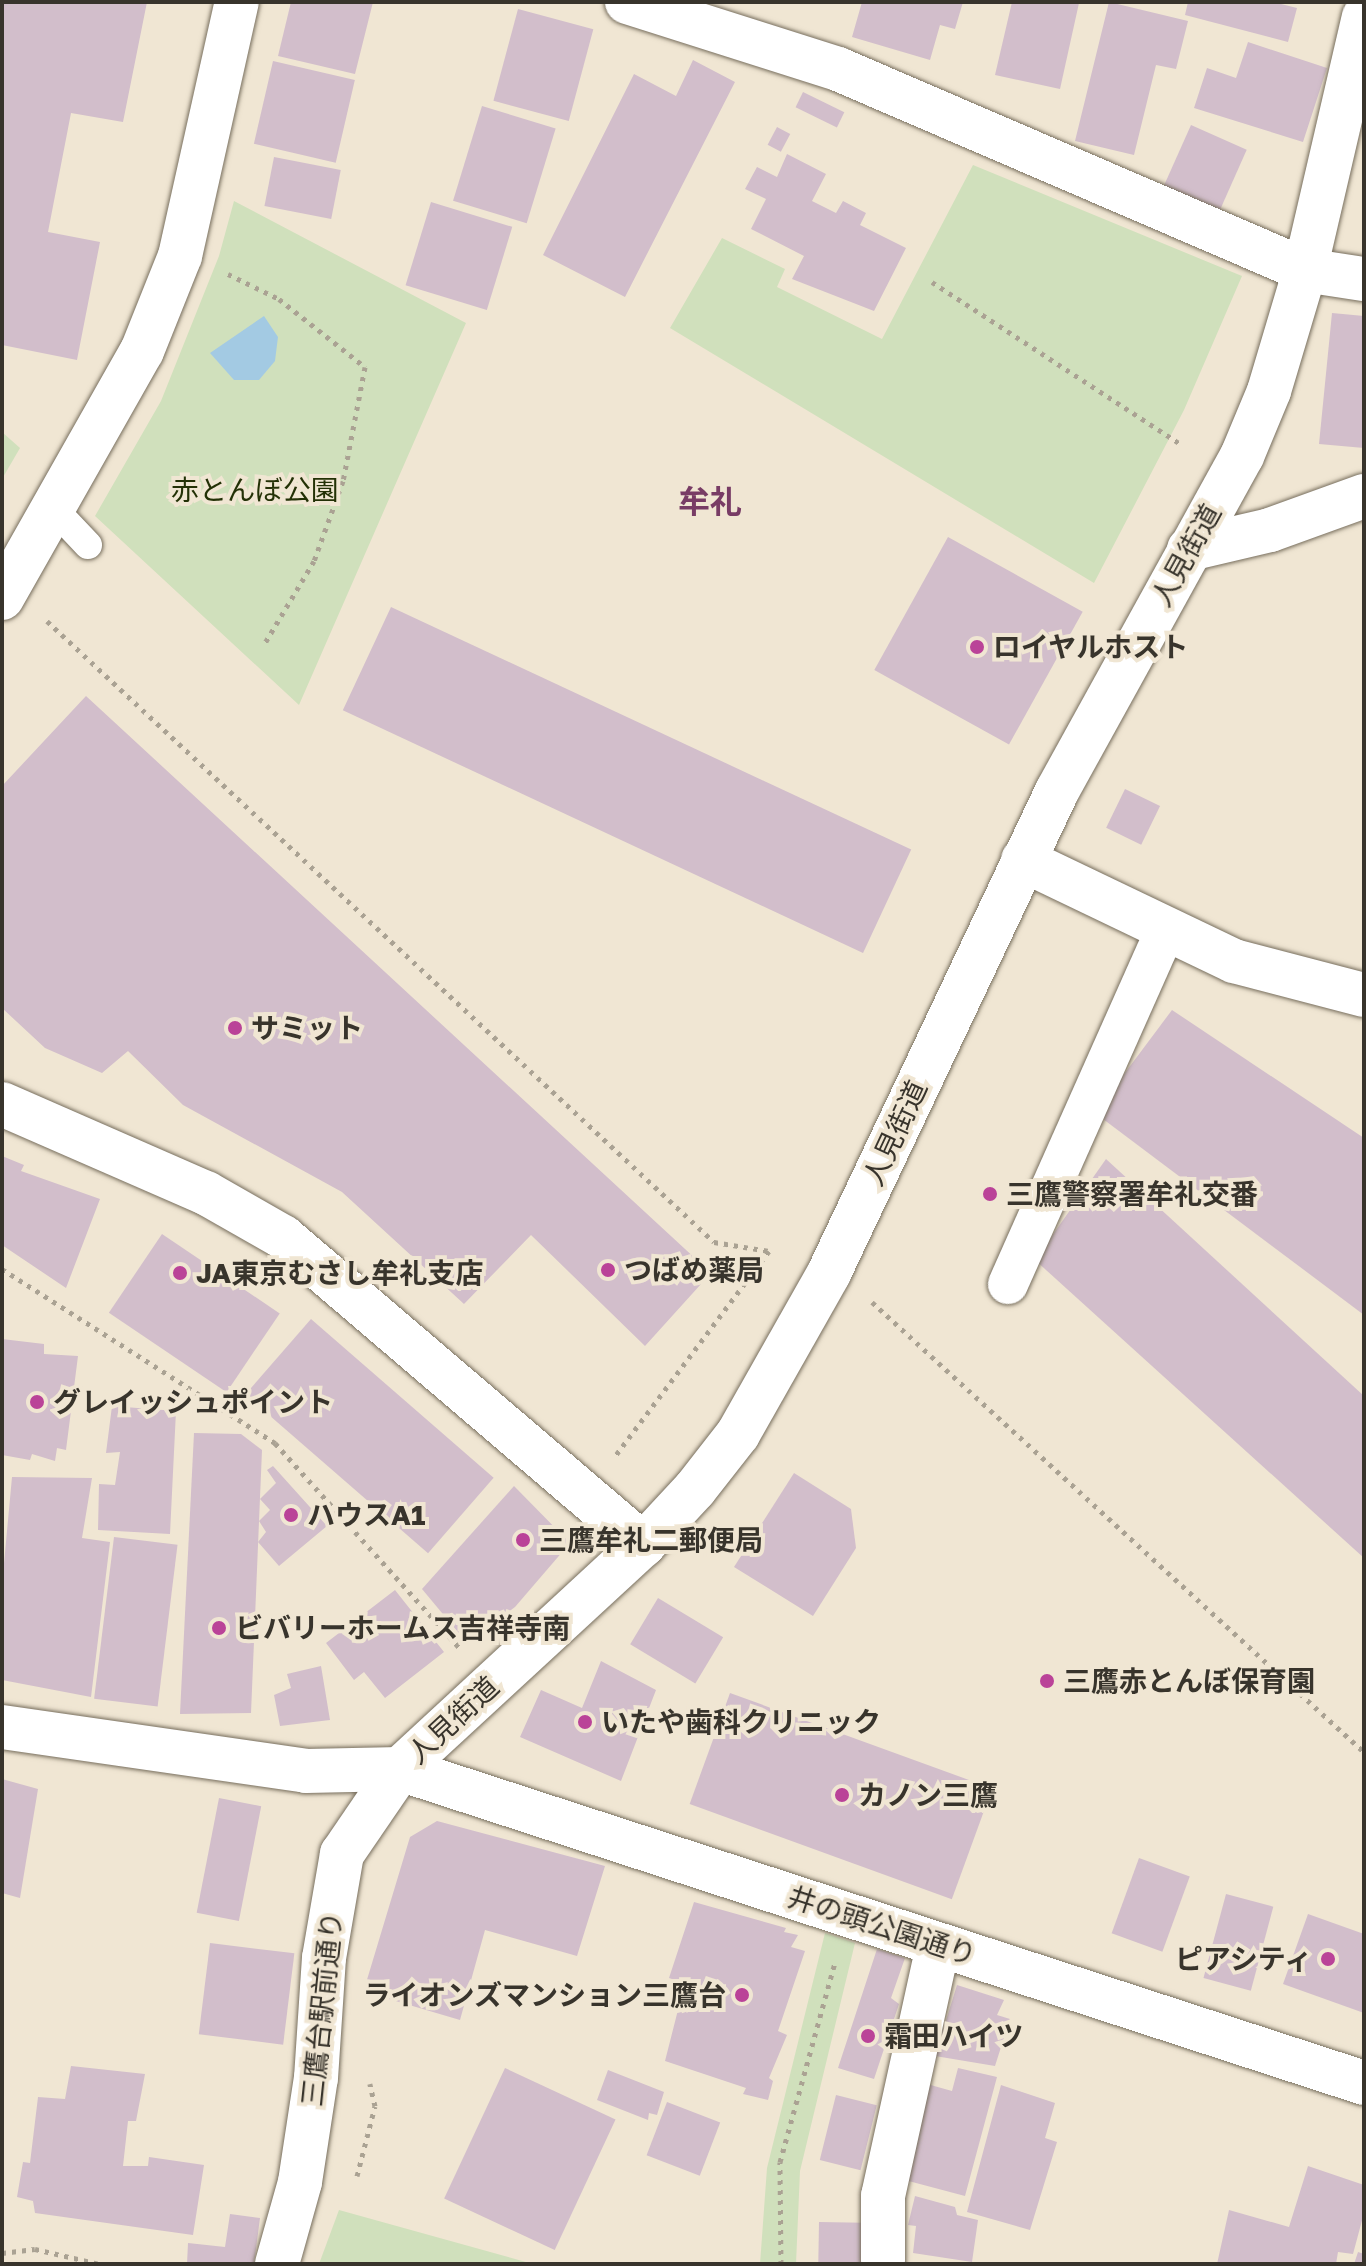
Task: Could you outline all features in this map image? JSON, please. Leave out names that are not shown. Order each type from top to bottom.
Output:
[{"type":"street","points":[[2,598],[142,351],[180,256],[237,2]]},
{"type":"street","points":[[627,2],[838,69],[1305,270],[1364,279]]},
{"type":"street","name":"人見街道","points":[[2,1727],[306,1771],[400,1769],[643,1545],[738,1434],[814,1300],[1023,860],[1242,456],[1264,404],[1305,270],[1364,17]]},
{"type":"street","points":[[1189,549],[1270,530],[1364,496]]},
{"type":"street","points":[[1023,860],[1234,961],[1364,995]]},
{"type":"street","points":[[1008,1284],[1157,949]]},
{"type":"street","points":[[2,1104],[206,1193],[283,1237],[643,1545]]},
{"type":"street","name":"井の頭公園通り","points":[[400,1769],[1364,2083]]},
{"type":"street","name":"三鷹台駅前通り","points":[[277,2264],[302,2167],[316,2078],[324,1958],[342,1854],[400,1769]]},
{"type":"street","points":[[883,2261],[883,2196],[938,1945]]},
{"type":"lane","points":[[53,508],[88,545]]},
{"type":"path","points":[[218,269],[279,299],[365,367],[343,481],[314,561],[265,643]]},
{"type":"path","points":[[932,282],[1182,445]]},
{"type":"path","points":[[41,616],[714,1242],[769,1251],[608,1466]]},
{"type":"path","points":[[2,1269],[275,1443],[491,1685]]},
{"type":"path","points":[[868,1297],[1364,1752]]},
{"type":"path","points":[[781,2264],[780,2162],[848,1916]]},
{"type":"path","points":[[2,2253],[35,2249],[100,2264]]},
{"type":"green space","points":[[973,165],[1242,276],[1184,410],[1094,583],[670,328],[722,238],[785,269],[777,287],[882,339]]},
{"type":"green space","name":"赤とんぼ公園","points":[[234,201],[466,323],[299,705],[95,516],[161,401],[219,256]]},
{"type":"green space","points":[[2,432],[20,448],[2,479]]},
{"type":"green space","points":[[825,1933],[855,1943],[800,2171],[796,2264],[760,2264],[767,2168]]},
{"type":"green space","points":[[339,2210],[533,2264],[319,2264]]},
{"type":"water","points":[[264,316],[278,337],[275,361],[259,380],[234,380],[210,353]]},
{"type":"building","points":[[2,2],[147,2],[123,122],[71,113],[48,232],[100,242],[77,360],[2,345]]},
{"type":"building","points":[[291,2],[373,2],[355,74],[278,56]]},
{"type":"building","points":[[862,2],[963,2],[955,29],[940,25],[930,60],[852,37]]},
{"type":"building","points":[[1012,2],[1079,3],[1060,89],[995,75]]},
{"type":"building","points":[[1109,2],[1188,21],[1176,69],[1156,65],[1134,155],[1075,141]]},
{"type":"building","points":[[1188,2],[1273,2],[1297,8],[1288,42],[1185,15]]},
{"type":"building","points":[[518,9],[593,29],[569,121],[493,101]]},
{"type":"building","points":[[1248,42],[1327,68],[1303,142],[1194,108],[1207,68],[1236,78]]},
{"type":"building","points":[[693,60],[735,82],[625,297],[543,255],[634,74],[676,96]]},
{"type":"building","points":[[273,61],[355,80],[336,163],[254,144]]},
{"type":"building","points":[[803,92],[844,112],[837,127],[796,107]]},
{"type":"building","points":[[482,106],[556,129],[527,223],[453,201]]},
{"type":"building","points":[[1191,125],[1247,150],[1219,212],[1163,187]]},
{"type":"building","points":[[777,127],[790,134],[781,152],[768,145]]},
{"type":"building","points":[[787,154],[826,174],[812,201],[836,213],[843,201],[866,213],[860,225],[906,248],[874,311],[792,279],[804,256],[751,229],[766,199],[745,189],[757,167],[777,177]]},
{"type":"building","points":[[274,157],[341,170],[331,219],[264,206]]},
{"type":"building","points":[[431,202],[512,227],[487,310],[406,285]]},
{"type":"building","points":[[1332,313],[1364,316],[1364,448],[1319,444]]},
{"type":"building","points":[[948,537],[1083,612],[1009,745],[874,670]]},
{"type":"building","points":[[391,607],[911,850],[863,953],[343,710]]},
{"type":"building","name":"サミット","points":[[86,696],[711,1273],[645,1346],[531,1235],[464,1304],[342,1192],[183,1105],[128,1051],[102,1073],[45,1048],[2,1008],[2,786]]},
{"type":"building","points":[[1125,789],[1160,806],[1141,845],[1106,828]]},
{"type":"building","points":[[1172,1010],[1364,1138],[1364,1315],[1095,1113]]},
{"type":"building","points":[[2,1156],[24,1165],[21,1171],[100,1199],[66,1288],[2,1245]]},
{"type":"building","points":[[1106,1159],[1364,1396],[1364,1558],[1035,1260]]},
{"type":"building","name":"JA東京むさし牟礼支店","points":[[162,1234],[280,1313],[227,1392],[109,1313]]},
{"type":"building","points":[[311,1319],[494,1478],[428,1553],[245,1394]]},
{"type":"building","name":"グレイッシュポイント","points":[[2,1339],[44,1344],[44,1354],[78,1356],[66,1450],[57,1448],[55,1461],[32,1454],[30,1460],[2,1455]]},
{"type":"building","points":[[112,1406],[176,1411],[170,1534],[98,1530],[99,1484],[115,1485],[120,1452],[106,1453]]},
{"type":"building","name":"ビバリーホームス吉祥寺南","points":[[194,1433],[241,1434],[262,1450],[251,1713],[180,1714]]},
{"type":"building","name":"ハウスA1","points":[[273,1466],[327,1526],[279,1566],[258,1542],[266,1532],[259,1521],[270,1510],[260,1499],[276,1483],[267,1470]]},
{"type":"building","points":[[794,1473],[851,1509],[856,1548],[813,1616],[734,1567]]},
{"type":"building","points":[[12,1477],[92,1478],[82,1538],[110,1542],[91,1697],[2,1680],[2,1585]]},
{"type":"building","points":[[514,1486],[570,1543],[515,1607],[467,1643],[422,1589]]},
{"type":"building","points":[[114,1537],[178,1545],[158,1707],[94,1699]]},
{"type":"building","points":[[395,1590],[444,1652],[385,1698],[364,1672],[354,1680],[326,1643]]},
{"type":"building","points":[[658,1598],[723,1637],[695,1683],[630,1644]]},
{"type":"building","name":"いたや歯科クリニック","points":[[601,1661],[656,1690],[621,1781],[520,1737],[541,1690],[582,1708]]},
{"type":"building","points":[[321,1666],[330,1720],[280,1726],[274,1695],[291,1688],[287,1674]]},
{"type":"building","name":"カノン三鷹","points":[[730,1693],[992,1788],[952,1899],[690,1804]]},
{"type":"building","points":[[2,1779],[38,1789],[20,1898],[2,1893]]},
{"type":"building","points":[[219,1798],[261,1806],[239,1921],[197,1913]]},
{"type":"building","points":[[437,1821],[605,1866],[577,1956],[485,1930],[460,2020],[372,1994],[366,1983],[410,1837]]},
{"type":"building","points":[[1139,1858],[1190,1876],[1162,1952],[1112,1933]]},
{"type":"building","points":[[1226,1894],[1273,1907],[1251,1991],[1203,1978]]},
{"type":"building","name":"ライオンズマンション三鷹台","points":[[694,1902],[786,1928],[784,1932],[798,1935],[791,1947],[805,1951],[778,2031],[787,2035],[769,2078],[773,2081],[768,2100],[743,2094],[746,2088],[665,2061],[680,2002],[691,2007],[695,1987],[669,1978]]},
{"type":"building","name":"ピアシティ","points":[[1308,1914],[1364,1934],[1364,2013],[1283,1984]]},
{"type":"building","points":[[210,1943],[294,1953],[283,2045],[199,2034]]},
{"type":"building","name":"霜田ハイツ","points":[[877,1949],[905,1958],[891,1998],[899,2004],[874,2079],[838,2068]]},
{"type":"building","points":[[957,1985],[1004,2000],[997,2015],[1010,2019],[995,2066],[935,2056]]},
{"type":"building","points":[[71,2066],[145,2074],[136,2121],[128,2121],[123,2166],[148,2166],[149,2157],[204,2165],[193,2235],[35,2213],[33,2201],[17,2197],[23,2162],[30,2163],[38,2097],[65,2099]]},
{"type":"building","points":[[505,2068],[616,2120],[555,2250],[444,2199]]},
{"type":"building","points":[[958,2068],[997,2077],[965,2196],[901,2179],[927,2084],[952,2091]]},
{"type":"building","points":[[608,2070],[664,2092],[657,2115],[649,2113],[648,2120],[597,2100]]},
{"type":"building","points":[[1001,2085],[1055,2103],[1045,2138],[1057,2142],[1030,2230],[967,2212]]},
{"type":"building","points":[[836,2095],[877,2105],[861,2170],[820,2160]]},
{"type":"building","points":[[667,2102],[720,2122],[700,2176],[647,2155]]},
{"type":"building","points":[[1308,2166],[1364,2185],[1364,2213],[1353,2254],[1338,2252],[1336,2264],[1217,2264],[1229,2210],[1289,2227]]},
{"type":"building","points":[[915,2196],[955,2207],[957,2215],[978,2220],[972,2262],[913,2253],[916,2226],[908,2225]]},
{"type":"building","points":[[230,2214],[260,2218],[254,2264],[187,2264],[188,2243],[225,2247]]},
{"type":"building","points":[[819,2222],[864,2223],[863,2264],[818,2264]]},
{"type":"building","points":[[1358,2252],[1364,2254],[1364,2264],[1354,2264]]},
{"type":"place","name":"ロイヤルホスト","points":[[977,647]]},
{"type":"place","name":"サミット","points":[[235,1028]]},
{"type":"place","name":"三鷹警察署牟礼交番","points":[[990,1194]]},
{"type":"place","name":"つばめ薬局","points":[[608,1270]]},
{"type":"place","name":"JA東京むさし牟礼支店","points":[[180,1273]]},
{"type":"place","name":"グレイッシュポイント","points":[[37,1402]]},
{"type":"place","name":"ハウスA1","points":[[291,1515]]},
{"type":"place","name":"三鷹牟礼二郵便局","points":[[523,1540]]},
{"type":"place","name":"ビバリーホームス吉祥寺南","points":[[219,1628]]},
{"type":"place","name":"三鷹赤とんぼ保育園","points":[[1047,1681]]},
{"type":"place","name":"いたや歯科クリニック","points":[[585,1722]]},
{"type":"place","name":"カノン三鷹","points":[[842,1795]]},
{"type":"place","name":"ピアシティ","points":[[1328,1959]]},
{"type":"place","name":"ライオンズマンション三鷹台","points":[[742,1995]]},
{"type":"place","name":"霜田ハイツ","points":[[868,2036]]},
{"type":"district","name":"牟礼","points":[[710,501]]}]
